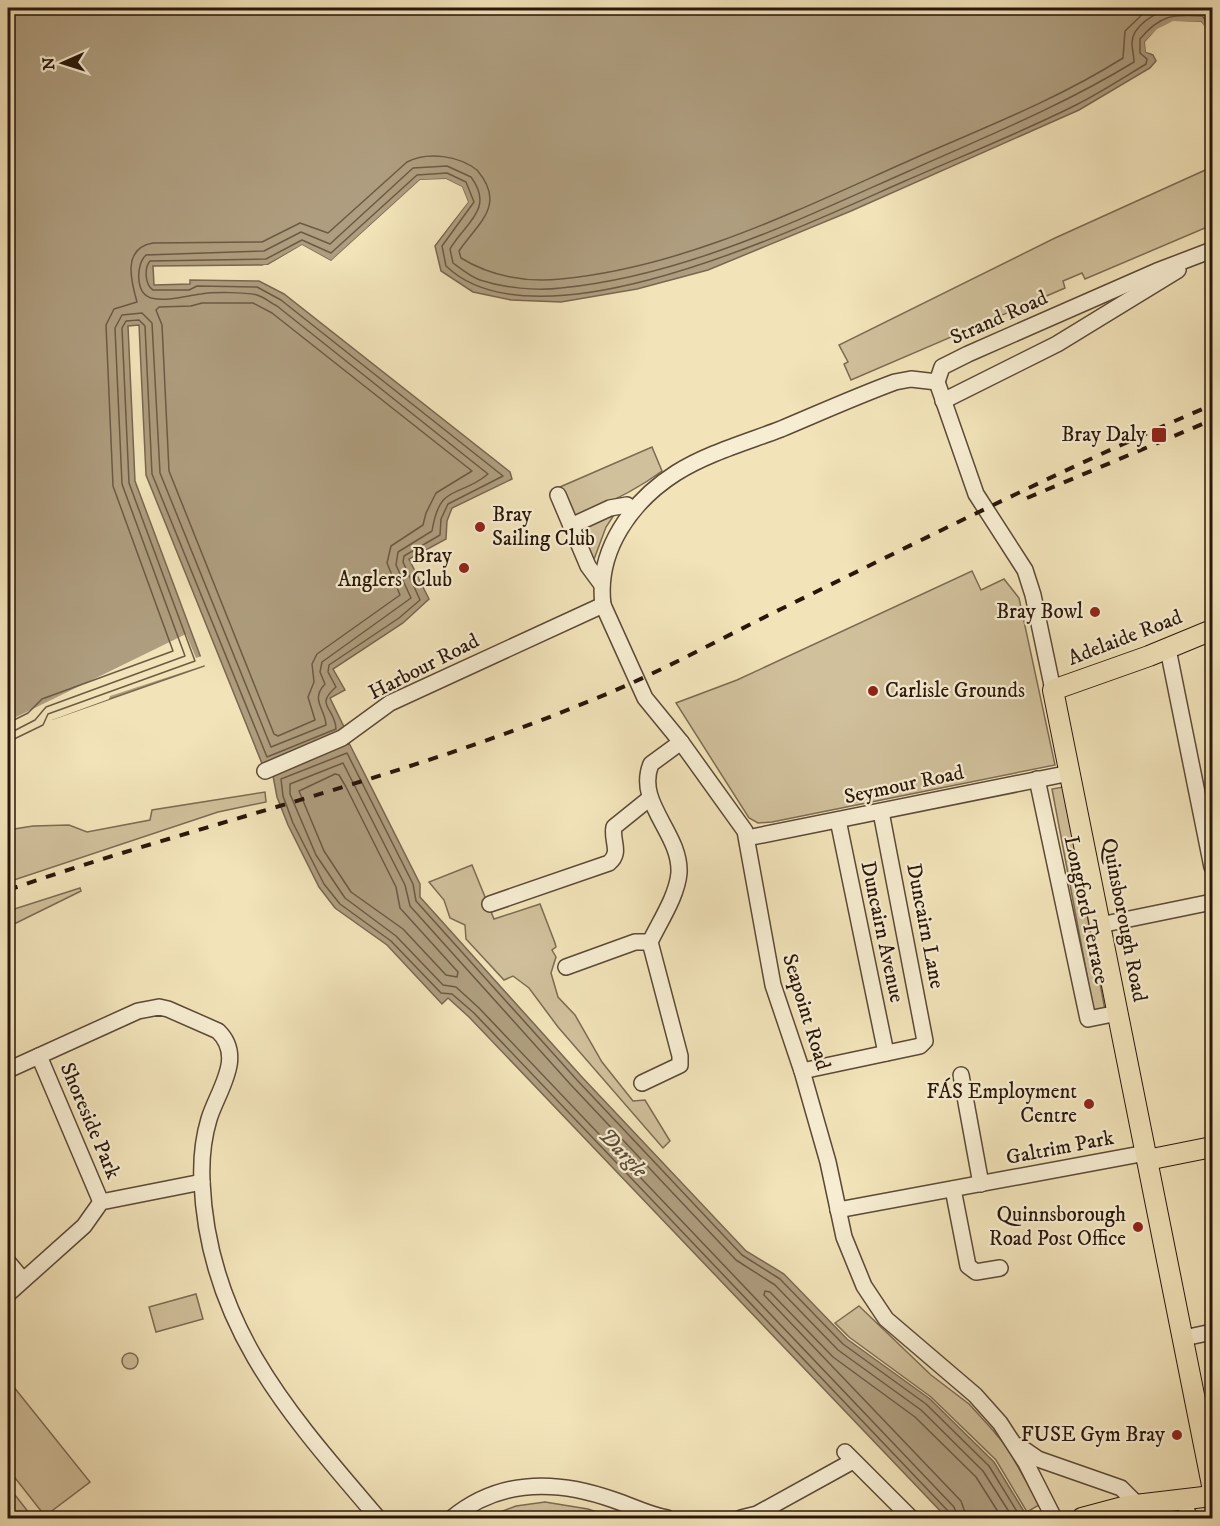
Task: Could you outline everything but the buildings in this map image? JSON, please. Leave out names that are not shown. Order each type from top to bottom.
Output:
[{"type":"main road","name":"Adelaide Road","points":[[1053,690],[1212,630]]},
{"type":"main road","name":"Quinsborough Road","points":[[1053,690],[1212,1485]]},
{"type":"main road","points":[[1147,1157],[1212,1148]]},
{"type":"main road","points":[[1082,1518],[1137,1504],[1187,1509],[1212,1496]]},
{"type":"street","name":"Strand Road","points":[[937,382],[942,367],[948,364],[1157,271],[1206,252]]},
{"type":"street","points":[[943,401],[1057,344],[1206,252]]},
{"type":"street","points":[[1107,293],[1119,307]]},
{"type":"street","name":"Seapoint Road","points":[[937,382],[911,379],[886,385],[684,469],[633,510],[611,546],[602,585],[603,605],[645,698],[735,815],[747,838],[770,975],[802,1071],[828,1162],[850,1256],[879,1311],[975,1395],[1000,1423],[1054,1518]]},
{"type":"street","name":"Quinsborough Road","points":[[937,382],[976,494],[1025,570],[1033,595],[1053,690]]},
{"type":"street","points":[[558,495],[588,566],[602,585]]},
{"type":"street","points":[[571,526],[617,506],[627,505],[633,510]]},
{"type":"street","name":"Harbour Road","points":[[265,771],[342,738],[390,703],[603,605]]},
{"type":"street","points":[[1168,648],[1212,867]]},
{"type":"street","points":[[642,1083],[680,1065],[681,1056],[650,942],[677,884],[679,872],[677,853],[650,798],[646,783],[651,764],[681,742]]},
{"type":"street","name":"Seymour Road","points":[[747,838],[1070,773]]},
{"type":"street","name":"Longford Terrace","points":[[1037,779],[1088,1019],[1118,1014]]},
{"type":"street","points":[[490,904],[609,863],[615,858],[616,852],[614,827],[650,798]]},
{"type":"street","name":"Duncairn Lane","points":[[881,812],[925,1038],[920,1046],[886,1053]]},
{"type":"street","name":"Duncairn Avenue","points":[[838,820],[886,1053]]},
{"type":"street","points":[[1100,924],[1212,903]]},
{"type":"street","points":[[566,967],[635,942],[650,942]]},
{"type":"street","name":"Shoreside Park","points":[[8,1070],[138,1011],[159,1007],[218,1031],[229,1048],[228,1073],[209,1119],[204,1141],[202,1182],[101,1202],[84,1226],[8,1294]]},
{"type":"street","points":[[802,1071],[886,1053]]},
{"type":"street","name":"Shoreside Park","points":[[39,1056],[101,1202]]},
{"type":"street","name":"Galtrim Park","points":[[961,1075],[981,1184]]},
{"type":"street","name":"Galtrim Park","points":[[838,1210],[1147,1157]]},
{"type":"street","points":[[202,1182],[206,1220],[219,1275],[250,1352],[295,1420],[378,1518]]},
{"type":"street","points":[[953,1189],[968,1266],[976,1272],[1000,1268]]},
{"type":"street","points":[[8,1262],[23,1280]]},
{"type":"street","points":[[1184,1338],[1212,1332]]},
{"type":"street","points":[[1014,1444],[1038,1459],[1121,1488],[1137,1504]]},
{"type":"street","points":[[741,1518],[757,1514],[849,1457],[911,1518]]},
{"type":"street","points":[[452,1518],[473,1504],[498,1493],[543,1485],[563,1486],[588,1492],[667,1518]]},
{"type":"shaded area","points":[[1212,167],[1212,225],[1085,279],[1082,273],[1063,281],[1065,288],[851,380],[844,364],[848,362],[839,345],[1055,238]]},
{"type":"shaded area","points":[[652,447],[662,471],[610,502],[576,516],[571,512],[560,487]]},
{"type":"shaded area","points":[[614,515],[606,527],[593,562],[582,531],[585,527]]},
{"type":"shaded area","name":"Carlisle Grounds","points":[[972,571],[981,590],[1004,579],[1019,598],[1055,765],[772,822],[758,823],[749,818],[676,703],[737,680]]},
{"type":"shaded area","points":[[1063,787],[1105,1010],[1094,1012],[1052,789]]},
{"type":"shaded area","points":[[265,792],[266,802],[218,812],[8,882],[8,830],[33,826],[69,825],[87,832],[150,820],[152,810]]},
{"type":"shaded area","points":[[472,865],[494,919],[540,904],[556,947],[552,950],[556,957],[551,973],[558,997],[575,1015],[602,1062],[633,1101],[645,1100],[670,1141],[663,1148],[558,1027],[529,988],[513,976],[504,980],[466,939],[465,925],[450,918],[444,900],[429,882]]},
{"type":"shaded area","points":[[80,888],[81,891],[8,927],[8,911]]},
{"type":"shaded area","points":[[196,1294],[203,1319],[156,1332],[149,1307]]},
{"type":"shaded area","points":[[859,1306],[931,1375],[969,1404],[990,1427],[1007,1447],[1039,1505],[1027,1512],[996,1460],[931,1397],[849,1337],[835,1323]]},
{"type":"shaded area","points":[[130,1353],[138,1361],[130,1369],[122,1361]]},
{"type":"shaded area","points":[[9,1381],[90,1482],[45,1516],[8,1469]]},
{"type":"shaded area","points":[[8,1486],[33,1518],[8,1518]]},
{"type":"shaded area","points":[[545,1502],[588,1509],[614,1518],[484,1518],[516,1506]]},
{"type":"water","points":[[8,8],[1212,8],[1212,42],[1201,22],[1170,23],[1158,29],[1145,42],[1146,52],[1153,55],[1156,61],[1150,68],[1079,110],[851,211],[708,270],[637,289],[561,302],[511,300],[473,292],[441,271],[435,246],[468,202],[462,187],[446,179],[420,180],[331,261],[302,245],[267,265],[153,266],[154,285],[190,284],[190,280],[259,281],[284,294],[510,472],[512,479],[452,508],[447,521],[446,539],[409,559],[429,599],[403,623],[333,669],[345,690],[330,698],[345,729],[263,766],[146,475],[139,325],[128,326],[135,481],[204,666],[50,720],[8,749]]},
{"type":"water","name":"Dargle","points":[[349,743],[420,884],[420,897],[581,1076],[746,1251],[784,1274],[847,1339],[930,1399],[994,1462],[1028,1518],[947,1518],[469,1017],[448,998],[442,1004],[387,945],[335,908],[319,887],[288,825],[277,797],[273,776]]},
{"type":"pier","points":[[1173,21],[1201,22],[1209,32],[1211,45],[1200,25],[1174,24],[1158,31],[1148,43],[1149,50],[1156,54],[1146,52],[1145,42],[1157,29]]},
{"type":"pier","points":[[446,179],[462,187],[468,202],[432,248],[432,244],[465,201],[460,189],[446,182],[421,183],[333,264],[302,249],[269,268],[262,265],[268,265],[302,245],[331,261],[420,180]]},
{"type":"pier","points":[[186,634],[196,658],[202,656],[205,665],[110,696],[109,699],[52,720],[54,728],[25,740],[8,751],[8,721]]},
{"type":"railway","points":[[8,890],[448,754],[592,700],[664,668],[1049,478],[1212,405]]},
{"type":"railway","points":[[1027,498],[1212,420]]},
{"type":"place","name":"Bray Daly","points":[[1159,435]]},
{"type":"place","name":"Bray Sailing Club","points":[[480,527]]},
{"type":"place","name":"Bray Anglers' Club","points":[[464,568]]},
{"type":"place","name":"Bray Bowl","points":[[1095,612]]},
{"type":"place","name":"Carlisle Grounds","points":[[873,691]]},
{"type":"place","name":"FÁS Employment Centre","points":[[1089,1104]]},
{"type":"place","name":"Quinnsborough Road Post Office","points":[[1138,1227]]},
{"type":"place","name":"FUSE Gym Bray","points":[[1177,1435]]}]
